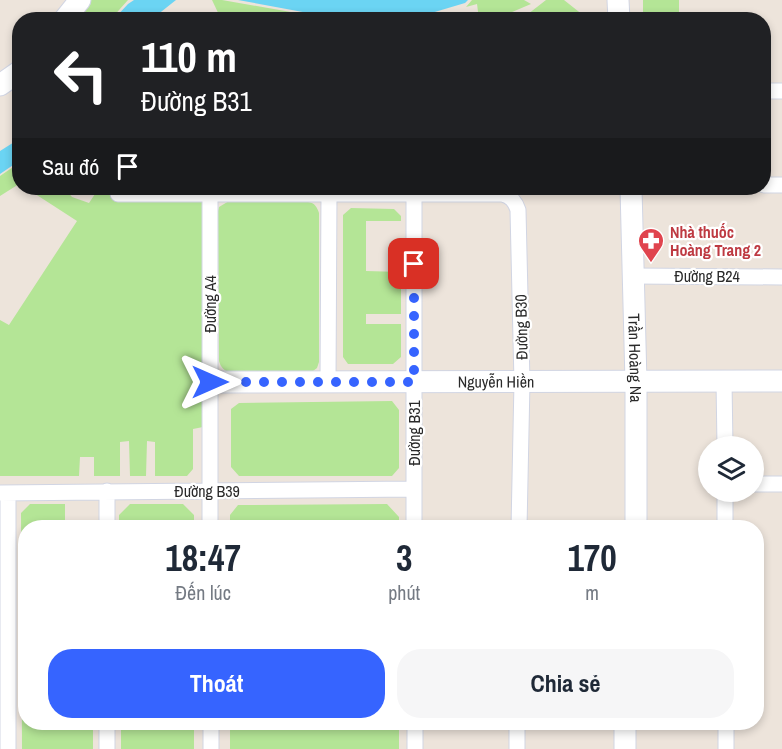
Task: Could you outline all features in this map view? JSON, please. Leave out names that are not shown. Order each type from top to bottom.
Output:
[{"type":"main road","points":[[70,12],[80,0]]},
{"type":"main road","name":"Trần Hoàng Na","points":[[621,195],[636,520]]},
{"type":"main road","name":"Trần Hoàng Na","points":[[626,520],[633,276],[631,195]]},
{"type":"main road","name":"Nguyễn Hiền","points":[[210,382],[782,381]]},
{"type":"main road","points":[[625,730],[625,749]]},
{"type":"main road","points":[[635,730],[635,749]]},
{"type":"street","name":"Đường A4","points":[[210,195],[210,520]]},
{"type":"street","points":[[328,382],[329,195]]},
{"type":"street","name":"Đường B31","points":[[414,195],[414,520]]},
{"type":"street","name":"Đường B30","points":[[504,195],[516,203],[518,210],[522,382],[519,520]]},
{"type":"street","name":"Đường B24","points":[[633,276],[782,277]]},
{"type":"street","points":[[724,381],[724,436]]},
{"type":"street","points":[[764,484],[782,484]]},
{"type":"street","name":"Đường B39","points":[[4,493],[414,489]]},
{"type":"street","points":[[107,491],[107,520]]},
{"type":"street","points":[[4,493],[4,716],[8,749]]},
{"type":"street","points":[[725,502],[725,520]]},
{"type":"street","points":[[108,730],[108,749]]},
{"type":"street","points":[[211,730],[211,749]]},
{"type":"street","points":[[415,730],[415,749]]},
{"type":"street","points":[[517,730],[517,749]]},
{"type":"street","points":[[726,730],[726,749]]},
{"type":"green space","points":[[90,0],[128,0],[117,12],[80,12]]},
{"type":"green space","points":[[212,0],[290,12],[218,12]]},
{"type":"green space","points":[[472,0],[524,0],[531,4],[512,12],[478,12],[477,4],[466,7]]},
{"type":"green space","points":[[546,0],[564,0],[579,12],[531,12]]},
{"type":"green space","points":[[643,0],[679,0],[679,12],[643,12]]},
{"type":"green space","points":[[12,168],[12,188],[0,196],[0,176]]},
{"type":"green space","points":[[37,195],[70,195],[89,203],[94,195],[165,195],[203,200],[203,427],[193,429],[193,469],[187,476],[155,476],[155,442],[147,441],[146,476],[130,476],[129,441],[120,442],[120,476],[94,476],[94,457],[80,457],[79,476],[0,476],[0,320],[9,325],[77,221]]},
{"type":"green space","points":[[229,201],[308,202],[314,204],[319,213],[319,362],[313,371],[230,373],[224,370],[219,361],[218,211],[219,207]]},
{"type":"green space","points":[[351,208],[394,209],[401,216],[401,221],[366,221],[366,271],[401,272],[401,314],[366,314],[366,324],[401,324],[401,357],[393,364],[348,364],[343,357],[343,215]]},
{"type":"green space","points":[[392,401],[399,410],[399,468],[392,476],[239,476],[231,467],[231,409],[239,403]]},
{"type":"green space","points":[[30,504],[65,504],[65,520],[21,520],[21,513]]},
{"type":"green space","points":[[130,504],[183,504],[194,515],[194,520],[119,520],[119,515]]},
{"type":"green space","points":[[387,504],[399,520],[230,520],[230,515],[238,505]]},
{"type":"green space","points":[[22,730],[93,730],[93,749],[22,749]]},
{"type":"green space","points":[[121,730],[194,730],[194,749],[121,749]]},
{"type":"green space","points":[[230,730],[399,730],[399,749],[230,749]]},
{"type":"water","points":[[134,0],[176,0],[161,12],[121,12]]},
{"type":"water","points":[[238,0],[468,0],[465,3],[435,12],[303,12]]},
{"type":"water","points":[[12,143],[12,166],[0,174],[0,151]]},
{"type":"place","name":"Nhà thuốc Hoàng Trang 2","points":[[651,264]]},
{"type":"route","points":[[210,382],[414,382],[414,264]]}]
